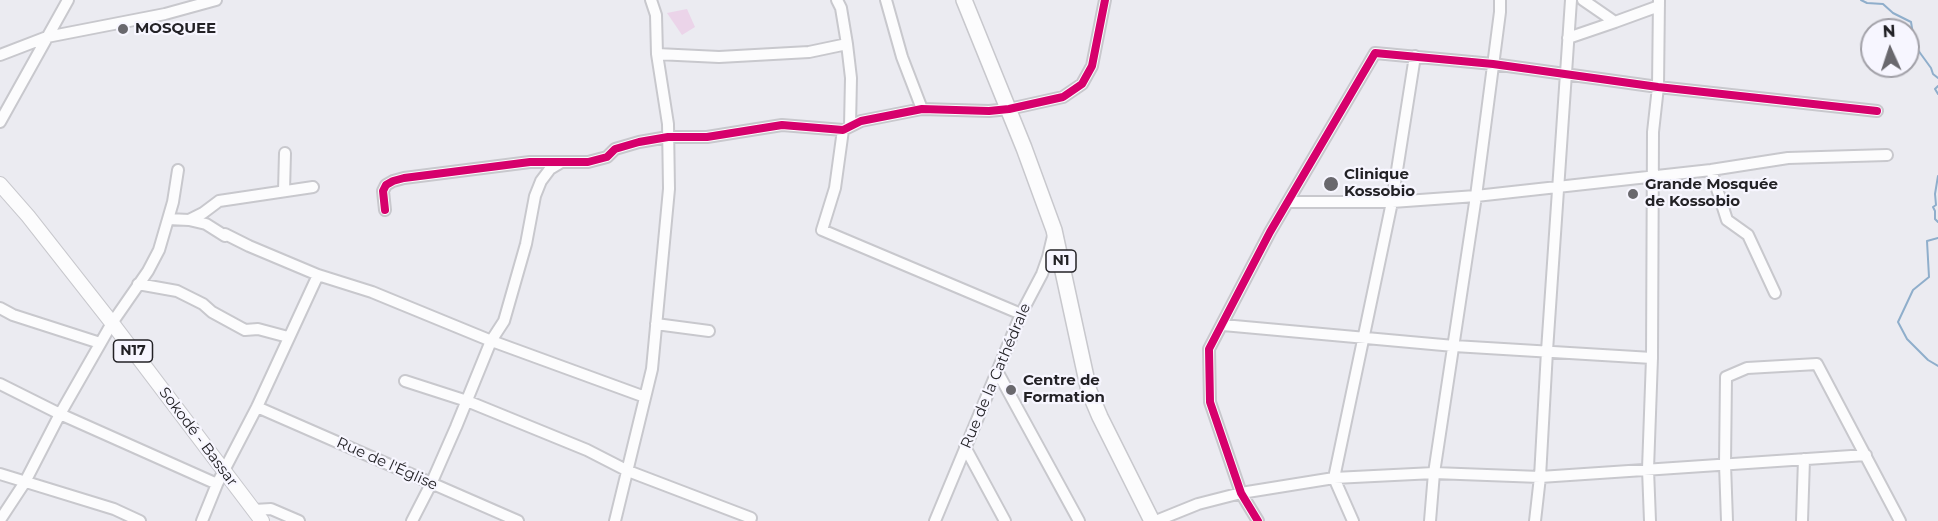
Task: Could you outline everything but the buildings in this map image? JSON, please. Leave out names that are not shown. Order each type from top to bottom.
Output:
[{"type":"highway","name":"N1","points":[[964,0],[1009,109],[1054,230],[1089,391],[1115,449],[1154,521]]},
{"type":"main road","name":"Sokodé - Bassar","points":[[0,184],[112,322],[258,515]]},
{"type":"street","points":[[0,122],[68,0]]},
{"type":"street","points":[[0,55],[47,37],[165,14],[216,0]]},
{"type":"street","points":[[615,521],[652,369],[669,189],[664,92],[657,54],[656,15],[651,0]]},
{"type":"street","points":[[837,0],[841,9],[851,78],[847,128],[835,188],[822,230],[1021,314]]},
{"type":"street","points":[[886,0],[902,57],[922,109]]},
{"type":"street","points":[[385,210],[383,191],[386,185],[393,181],[524,162],[588,162],[607,157],[615,148],[668,137],[707,137],[782,125],[847,128],[861,121],[922,109],[989,111],[1063,98],[1082,84],[1092,66],[1105,0]]},
{"type":"street","points":[[1430,521],[1434,473],[1476,196],[1500,0]]},
{"type":"street","points":[[1535,521],[1540,477],[1571,0]]},
{"type":"street","points":[[1583,0],[1615,22]]},
{"type":"street","points":[[1568,38],[1615,22],[1659,3],[1658,87],[1653,132],[1652,358],[1648,469],[1650,521]]},
{"type":"street","points":[[657,54],[719,57],[809,52],[847,44]]},
{"type":"street","points":[[1258,521],[1241,493],[1210,402],[1209,349],[1270,232],[1375,53],[1493,64],[1658,87],[1877,111]]},
{"type":"street","points":[[1353,521],[1334,478],[1392,202],[1415,57]]},
{"type":"street","points":[[284,191],[285,153]]},
{"type":"street","points":[[1288,202],[1392,202],[1476,196],[1711,170],[1788,158],[1887,155]]},
{"type":"street","points":[[412,521],[431,484],[491,340],[504,321],[526,244],[535,196],[541,181],[550,169],[564,161]]},
{"type":"street","points":[[524,162],[533,167],[541,181]]},
{"type":"street","points":[[0,520],[25,482],[112,322],[148,271],[159,250],[173,202],[178,170]]},
{"type":"street","points":[[1711,170],[1727,220],[1748,235],[1774,293]]},
{"type":"street","points":[[189,220],[219,201],[313,187]]},
{"type":"street","points":[[168,219],[206,224],[225,236],[225,234],[318,274],[372,292],[491,340],[645,397]]},
{"type":"street","name":"Rue de la Cathédrale","points":[[934,521],[1021,314],[1042,274],[1054,230]]},
{"type":"street","points":[[202,521],[217,484],[257,407],[318,274]]},
{"type":"street","points":[[138,284],[177,291],[203,304],[212,312],[244,330],[258,329],[288,338]]},
{"type":"street","points":[[0,308],[13,315],[100,343]]},
{"type":"street","points":[[656,324],[709,331]]},
{"type":"street","points":[[1223,324],[1454,346],[1652,358]]},
{"type":"street","points":[[1727,521],[1726,377],[1747,368],[1817,364],[1900,521]]},
{"type":"street","points":[[997,371],[1079,521]]},
{"type":"street","points":[[405,381],[467,401],[587,450],[628,471],[751,518],[750,521]]},
{"type":"street","points":[[0,384],[60,414],[217,484]]},
{"type":"street","name":"Rue de l'Église","points":[[257,407],[510,520]]},
{"type":"street","points":[[966,447],[1005,521]]},
{"type":"street","points":[[1154,521],[1198,504],[1241,493],[1334,478],[1434,473],[1540,477],[1866,455]]},
{"type":"street","points":[[1802,521],[1804,459]]},
{"type":"street","points":[[0,474],[114,509],[140,521]]},
{"type":"street","points":[[258,515],[271,509],[299,521]]},
{"type":"shaded area","points":[[687,9],[695,27],[682,35],[667,13]]},
{"type":"waterway","points":[[1861,0],[1867,3],[1883,4],[1893,13],[1911,22],[1915,46],[1938,78]]},
{"type":"waterway","points":[[1938,86],[1935,89],[1938,94]]},
{"type":"waterway","points":[[1938,176],[1936,205],[1933,207],[1935,219],[1938,222]]},
{"type":"waterway","points":[[1938,238],[1927,241],[1929,277],[1913,290],[1898,322],[1907,339],[1928,360],[1938,366]]},
{"type":"cycle path","points":[[385,210],[383,191],[386,185],[404,178],[530,162],[588,162],[607,157],[615,149],[668,137],[707,137],[782,125],[843,130],[861,121],[922,109],[989,111],[1063,97],[1082,84],[1092,66],[1105,0]]},
{"type":"cycle path","points":[[1258,521],[1241,493],[1210,402],[1209,349],[1270,232],[1375,53],[1493,64],[1658,87],[1877,111]]},
{"type":"place","name":"MOSQUEE","points":[[123,29]]},
{"type":"place","name":"Clinique Kossobio","points":[[1331,184]]},
{"type":"place","name":"Grande Mosquée de Kossobio","points":[[1633,194]]},
{"type":"place","name":"Centre de Formation","points":[[1011,390]]}]
